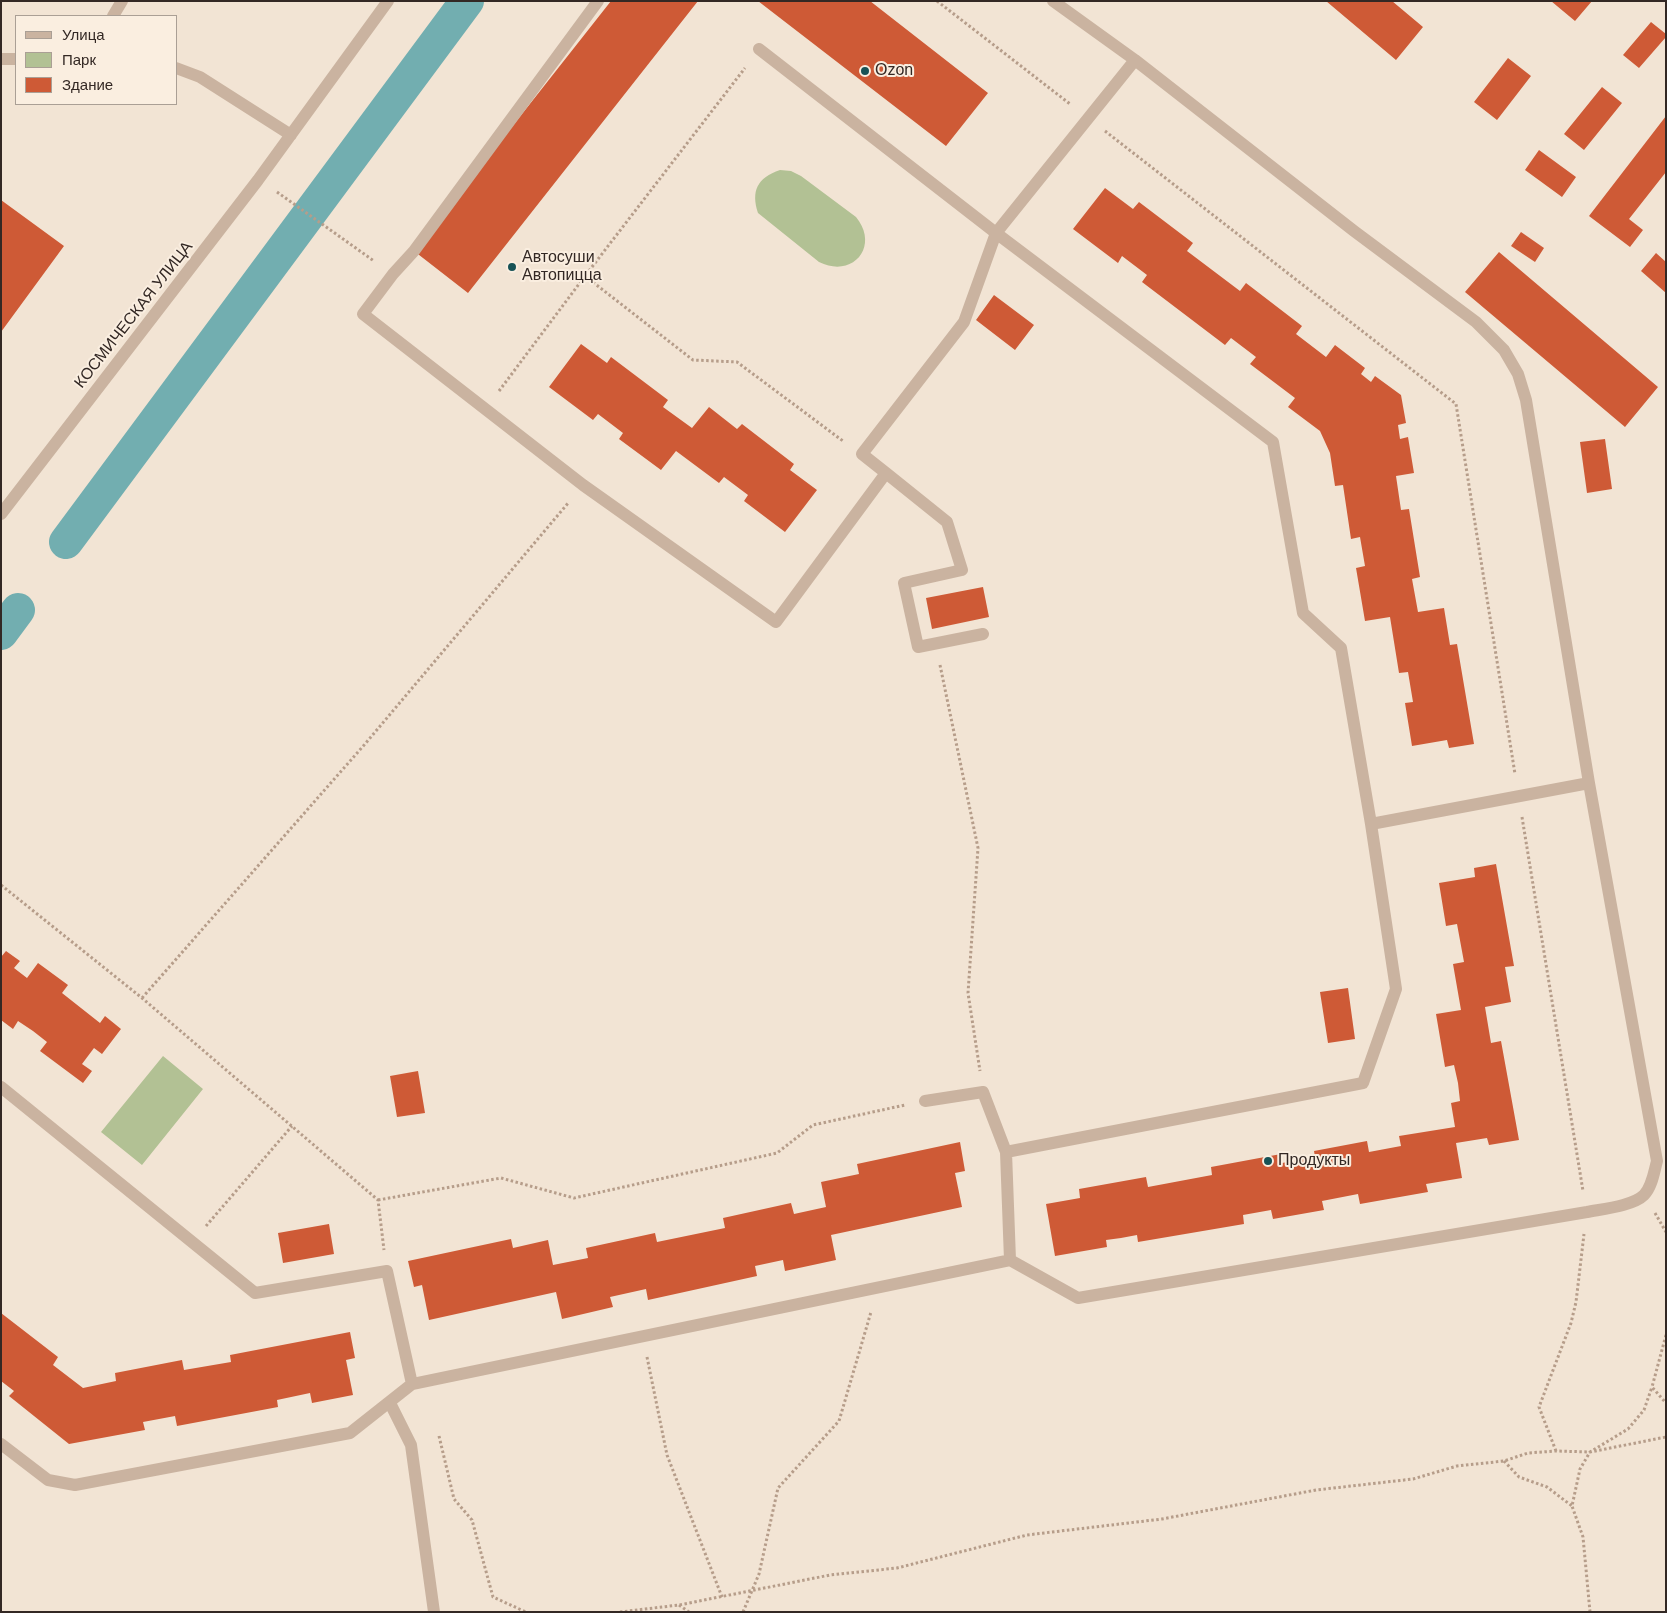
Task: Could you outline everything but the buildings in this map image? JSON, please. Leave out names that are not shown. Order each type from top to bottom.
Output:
[{"type":"street","points":[[115,15],[122,1]]},
{"type":"street","name":"КОСМИЧЕСКАЯ УЛИЦА","points":[[1,514],[291,135],[388,1]]},
{"type":"street","points":[[598,1],[414,251],[393,274],[363,314],[583,485],[776,622],[886,474]]},
{"type":"street","points":[[1,1444],[48,1480],[75,1485],[350,1432],[390,1403],[412,1384],[1010,1260],[1078,1298],[1587,1212],[1625,1205],[1644,1195],[1652,1180],[1657,1162],[1589,783],[1526,400],[1518,374],[1504,350],[1476,322],[1354,231],[1135,60],[1053,1]]},
{"type":"street","points":[[759,49],[996,233],[1273,442],[1303,613],[1341,648],[1371,824],[1396,988],[1363,1083],[1006,1152]]},
{"type":"street","points":[[1,59],[15,59]]},
{"type":"street","points":[[983,634],[918,647],[904,583],[962,570],[947,522],[862,454],[964,322],[996,233],[1135,60]]},
{"type":"street","points":[[178,69],[200,77],[291,135]]},
{"type":"street","points":[[1371,824],[1589,783]]},
{"type":"street","points":[[1,1087],[255,1293],[387,1271],[412,1384]]},
{"type":"street","points":[[925,1101],[984,1092],[1006,1152],[1010,1260]]},
{"type":"street","points":[[390,1403],[411,1445],[434,1612]]},
{"type":"path","points":[[937,1],[1456,404],[1587,1212],[1576,1302],[1571,1323],[1538,1407],[1556,1450]]},
{"type":"path","points":[[485,410],[759,49]]},
{"type":"path","points":[[284,197],[393,274]]},
{"type":"path","points":[[585,276],[693,360],[737,362],[862,454]]},
{"type":"path","points":[[142,998],[365,744],[583,485]]},
{"type":"path","points":[[936,643],[978,848],[968,993],[984,1092]]},
{"type":"path","points":[[1,885],[142,998],[378,1200],[387,1271]]},
{"type":"path","points":[[378,1200],[501,1178],[574,1198],[778,1153],[813,1125],[925,1101]]},
{"type":"path","points":[[192,1242],[292,1126]]},
{"type":"path","points":[[743,1612],[759,1574],[778,1488],[839,1421],[879,1287]]},
{"type":"path","points":[[1590,1612],[1583,1537],[1572,1506],[1580,1469],[1590,1452],[1628,1429],[1644,1410],[1666,1335]]},
{"type":"path","points":[[643,1337],[667,1455],[722,1597]]},
{"type":"path","points":[[1652,1387],[1666,1403]]},
{"type":"path","points":[[439,1436],[454,1499],[472,1520],[493,1597],[526,1612]]},
{"type":"path","points":[[620,1612],[679,1605],[830,1575],[897,1568],[1027,1535],[1162,1520],[1316,1490],[1414,1479],[1457,1466],[1504,1461],[1528,1453],[1556,1450],[1590,1452],[1666,1437]]},
{"type":"path","points":[[1504,1461],[1519,1477],[1547,1487],[1572,1506]]},
{"type":"path","points":[[679,1605],[689,1612]]},
{"type":"green space","points":[[780,170],[791,171],[801,176],[856,217],[863,228],[865,239],[864,248],[859,257],[852,263],[842,266],[831,266],[819,262],[758,213],[755,198],[758,186],[766,177]]},
{"type":"green space","points":[[163,1056],[203,1089],[142,1165],[101,1132]]},
{"type":"waterway","points":[[66,542],[467,1]]},
{"type":"waterway","points":[[1,633],[18,610]]},
{"type":"place","name":"Ozon","points":[[865,71]]},
{"type":"place","name":"Автосуши Автопицца","points":[[512,267]]},
{"type":"place","name":"Продукты","points":[[1268,1161]]}]
